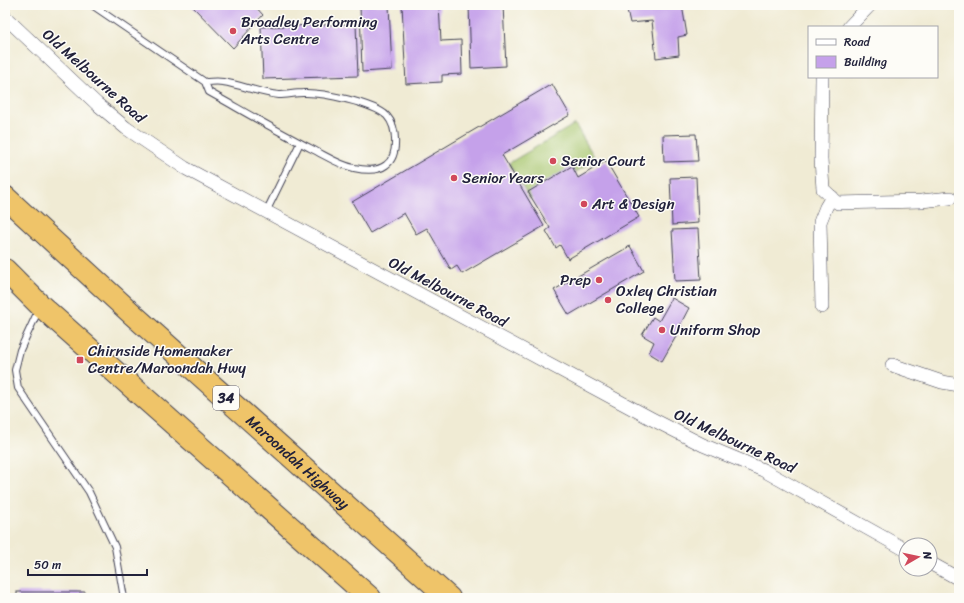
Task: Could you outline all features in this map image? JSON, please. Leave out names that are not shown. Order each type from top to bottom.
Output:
[{"type":"highway","name":"Maroondah Highway","points":[[5,197],[130,312],[449,598]]},
{"type":"highway","points":[[5,270],[41,306],[370,598]]},
{"type":"street","points":[[850,26],[870,5]]},
{"type":"street","name":"Old Melbourne Road","points":[[5,17],[97,104],[126,128],[185,168],[652,419],[703,445],[763,470],[898,546]]},
{"type":"street","points":[[822,78],[821,159],[823,189],[838,203],[921,201],[950,198]]},
{"type":"street","points":[[822,307],[820,222],[832,197]]},
{"type":"street","points":[[892,365],[942,382],[959,385]]},
{"type":"street","points":[[938,567],[959,579]]},
{"type":"lane","points":[[94,6],[205,82],[209,92],[300,143],[343,165],[366,170],[377,169],[386,165],[392,158],[396,135],[387,116],[379,110],[333,96],[304,93],[280,95],[222,82],[205,82]]},
{"type":"lane","points":[[266,212],[300,143]]},
{"type":"lane","points":[[41,306],[20,350],[15,370],[18,388],[89,492],[115,547],[124,598]]},
{"type":"green space","name":"Senior Court","points":[[575,124],[596,160],[530,199],[509,163]]},
{"type":"building","name":"Broadley Performing Arts Centre","points":[[191,5],[254,5],[263,15],[233,48]]},
{"type":"building","points":[[360,5],[389,5],[392,70],[362,72]]},
{"type":"building","points":[[402,5],[439,5],[441,41],[461,40],[462,74],[442,75],[442,82],[406,84]]},
{"type":"building","points":[[469,5],[503,5],[506,66],[471,68]]},
{"type":"building","points":[[626,5],[682,5],[687,35],[678,37],[679,55],[656,58],[652,21],[630,23]]},
{"type":"building","points":[[356,24],[358,76],[263,79],[261,27]]},
{"type":"building","name":"Senior Years","points":[[552,84],[570,115],[502,155],[544,226],[462,274],[457,266],[451,270],[427,228],[416,234],[404,213],[370,233],[352,202]]},
{"type":"building","points":[[696,134],[698,161],[664,162],[663,135]]},
{"type":"building","name":"Art & Design","points":[[606,161],[639,217],[568,259],[560,245],[556,248],[546,231],[550,228],[528,192],[572,166],[578,178]]},
{"type":"building","points":[[696,177],[698,223],[672,225],[670,178]]},
{"type":"building","points":[[698,229],[701,280],[675,281],[672,230]]},
{"type":"building","name":"Prep","points":[[630,246],[644,271],[569,315],[554,290]]},
{"type":"building","name":"Uniform Shop","points":[[672,298],[689,308],[680,325],[682,326],[662,361],[649,353],[654,342],[642,335],[653,317],[659,321]]},
{"type":"building","points":[[17,592],[85,592],[85,598],[17,598]]},
{"type":"place","name":"Broadley Performing Arts Centre","points":[[233,31]]},
{"type":"place","name":"Senior Court","points":[[553,161]]},
{"type":"place","name":"Senior Years","points":[[454,178]]},
{"type":"place","name":"Art & Design","points":[[584,204]]},
{"type":"place","name":"Prep","points":[[599,280]]},
{"type":"place","name":"Oxley Christian College","points":[[608,300]]},
{"type":"place","name":"Uniform Shop","points":[[662,330]]},
{"type":"place","name":"Chirnside Homemaker Centre/Maroondah Hwy","points":[[80,360]]}]
